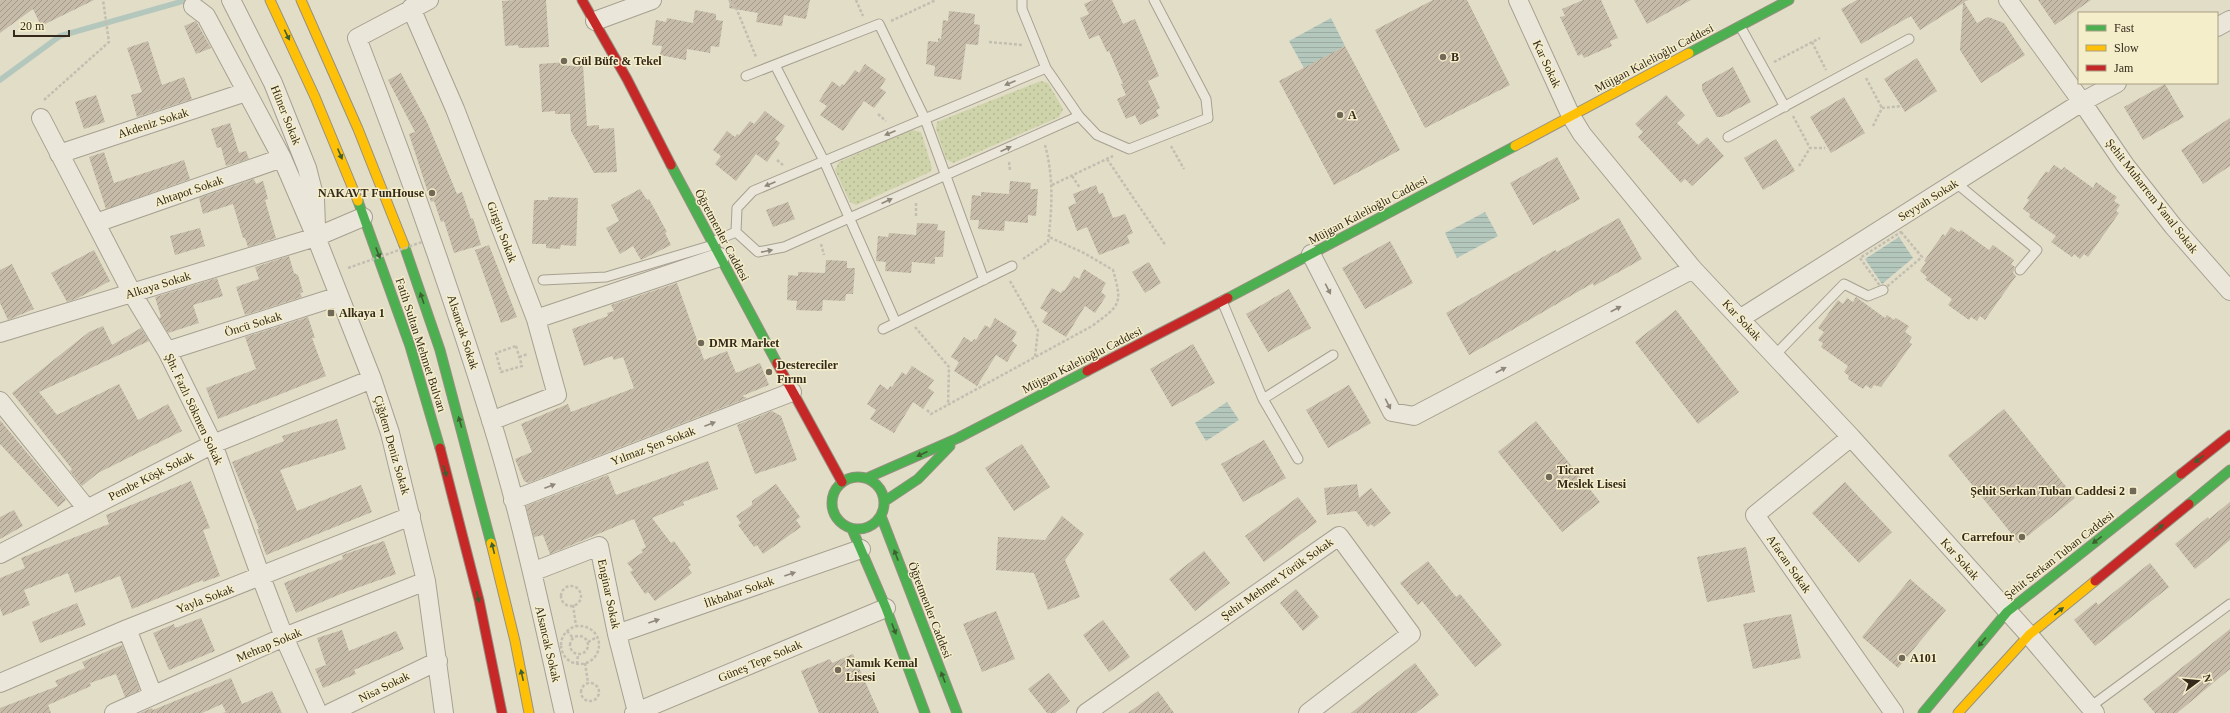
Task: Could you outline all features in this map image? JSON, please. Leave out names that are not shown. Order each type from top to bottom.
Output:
[{"type":"main road","name":"Fatih Sultan Mehmet Bulvarı","points":[[270,0],[305,71],[345,166],[363,217],[380,258],[426,398],[472,570],[493,658],[502,713]]},
{"type":"main road","name":"Fatih Sultan Mehmet Bulvarı","points":[[301,0],[340,87],[382,189],[440,350],[464,436],[511,619],[529,713]]},
{"type":"main road","name":"Öğretmenler Caddesi","points":[[582,0],[595,21],[792,392],[842,482]]},
{"type":"main road","name":"Müjgan Kalelioğlu Caddesi","points":[[867,478],[958,438],[1222,301],[1789,0]]},
{"type":"main road","name":"Şehit Serkan Tuban Caddesi","points":[[1923,713],[2007,612],[2230,435]]},
{"type":"main road","name":"Müjgan Kalelioğlu Caddesi","points":[[885,501],[918,479],[958,438]]},
{"type":"main road","points":[[1958,713],[2029,635],[2230,470]]},
{"type":"main road","points":[[852,529],[869,527],[881,516],[885,501],[879,487],[867,478],[859,476],[842,482],[832,496],[832,508],[838,520],[852,529],[886,608],[925,713]]},
{"type":"main road","name":"Öğretmenler Caddesi","points":[[881,516],[957,713]]},
{"type":"street","name":"Hüner Sokak","points":[[231,0],[273,83],[307,168],[315,199],[316,237]]},
{"type":"street","name":"Alsancak Sokak","points":[[429,0],[411,8],[357,38],[412,179],[492,421],[532,572],[564,713]]},
{"type":"street","points":[[595,21],[652,0]]},
{"type":"street","name":"Kar Sokak","points":[[1518,0],[1571,116],[1582,134],[1693,269],[1741,318],[1851,437],[2029,635],[2093,710]]},
{"type":"street","name":"Şehit Muharrem Yanal Sokak","points":[[2008,0],[2082,102],[2125,166],[2173,226],[2230,291]]},
{"type":"street","name":"Çiğdem Deniz Sokak","points":[[193,6],[206,16],[282,158],[316,237],[372,379],[390,434],[426,581],[444,713]]},
{"type":"street","name":"Girgin Sokak","points":[[411,8],[455,109],[536,319],[557,395],[492,421]]},
{"type":"street","points":[[2218,26],[2230,20]]},
{"type":"street","name":"Seyyah Sokak","points":[[1741,318],[2082,102],[2115,84]]},
{"type":"street","name":"Akdeniz Sokak","points":[[60,154],[246,92]]},
{"type":"street","name":"Şht. Fazlı Sökmen Sokak","points":[[41,118],[132,293],[167,351],[213,444],[284,637],[318,713]]},
{"type":"street","name":"Ahtapot Sokak","points":[[96,223],[282,158]]},
{"type":"street","points":[[316,237],[363,217]]},
{"type":"street","name":"Alkaya Sokak","points":[[2,328],[132,293],[316,237]]},
{"type":"street","points":[[536,319],[715,248]]},
{"type":"street","points":[[1310,254],[1392,412],[1414,416],[1693,269]]},
{"type":"street","name":"Öncü Sokak","points":[[167,351],[339,296]]},
{"type":"street","name":"Pembe Köşk Sokak","points":[[0,554],[213,444],[372,379]]},
{"type":"street","name":"Yılmaz Şen Sokak","points":[[513,500],[792,392]]},
{"type":"street","points":[[0,401],[87,509]]},
{"type":"street","name":"Afacan Sokak","points":[[1851,437],[1755,515],[1894,713]]},
{"type":"street","name":"Yayla Sokak","points":[[0,683],[127,629],[261,577],[411,516]]},
{"type":"street","name":"Şehit Mehmet Yörük Sokak","points":[[1086,713],[1339,536],[1411,634],[1308,713]]},
{"type":"street","name":"Enginar Sokak","points":[[532,572],[599,546],[635,712]]},
{"type":"street","name":"İlkbahar Sokak","points":[[617,634],[861,550]]},
{"type":"street","name":"Mehtap Sokak","points":[[114,713],[284,637],[426,581]]},
{"type":"street","name":"Güneş Tepe Sokak","points":[[635,712],[886,608]]},
{"type":"street","points":[[127,629],[153,695]]},
{"type":"street","name":"Nisa Sokak","points":[[330,713],[438,661]]},
{"type":"lane","points":[[1022,0],[1022,9],[1046,68],[1079,116],[1097,135],[1129,149],[1208,118],[1206,99],[1154,0]]},
{"type":"lane","points":[[746,76],[879,24],[925,119],[984,280]]},
{"type":"lane","points":[[1740,25],[1786,106]]},
{"type":"lane","points":[[1728,137],[1909,39]]},
{"type":"lane","points":[[775,65],[824,161],[896,323]]},
{"type":"lane","points":[[736,232],[737,208],[753,191],[1046,68]]},
{"type":"lane","points":[[736,232],[758,252],[784,247],[1079,116]]},
{"type":"lane","points":[[1955,182],[2037,250],[2020,270]]},
{"type":"lane","points":[[543,280],[606,277],[715,248],[736,232]]},
{"type":"lane","points":[[883,329],[1008,268]]},
{"type":"lane","points":[[1775,356],[1844,284],[1868,296],[1883,290]]},
{"type":"lane","points":[[1222,301],[1263,399],[1298,459]]},
{"type":"lane","points":[[1263,399],[1333,355]]},
{"type":"lane","points":[[2093,710],[2230,604]]},
{"type":"path","points":[[41,118],[40,104],[109,42],[103,0]]},
{"type":"path","points":[[729,0],[737,10],[761,70]]},
{"type":"path","points":[[880,26],[936,0]]},
{"type":"path","points":[[1763,67],[1820,38]]},
{"type":"path","points":[[989,42],[1037,46]]},
{"type":"path","points":[[1812,42],[1832,81]]},
{"type":"path","points":[[1860,66],[1882,108]]},
{"type":"path","points":[[1786,106],[1810,148]]},
{"type":"path","points":[[1882,108],[1902,106]]},
{"type":"path","points":[[1873,126],[1882,108]]},
{"type":"path","points":[[1035,357],[1038,330],[1008,268],[1048,242],[1052,185],[1051,167],[1041,133]]},
{"type":"path","points":[[1165,135],[1184,169]]},
{"type":"path","points":[[1810,148],[1825,148]]},
{"type":"path","points":[[1799,166],[1810,148]]},
{"type":"path","points":[[1052,185],[1129,149]]},
{"type":"path","points":[[1107,160],[1166,246]]},
{"type":"path","points":[[1072,176],[1080,188]]},
{"type":"path","points":[[1901,232],[1922,257],[1883,290],[1860,258],[1901,232]]},
{"type":"path","points":[[927,410],[931,414],[948,405],[1098,321],[1116,308],[1120,293],[1113,270],[1084,253],[1049,237]]},
{"type":"path","points":[[348,268],[422,242]]},
{"type":"path","points":[[906,318],[949,367],[948,405]]},
{"type":"path","points":[[516,346],[522,366],[501,372],[496,352],[516,346]]},
{"type":"path","points":[[569,586],[576,588],[580,594],[579,601],[572,605],[565,604],[561,598],[562,590],[569,586]]},
{"type":"path","points":[[572,605],[576,626]]},
{"type":"path","points":[[576,626],[590,628],[597,637],[598,648],[596,654],[585,663],[577,664],[567,659],[561,649],[562,638],[567,631],[576,626]]},
{"type":"path","points":[[567,631],[573,639]]},
{"type":"path","points":[[578,655],[570,647],[573,639],[581,636],[588,642]]},
{"type":"path","points":[[588,642],[597,637]]},
{"type":"path","points":[[578,655],[587,650],[588,642]]},
{"type":"path","points":[[577,664],[578,655]]},
{"type":"path","points":[[585,663],[588,683]]},
{"type":"path","points":[[588,683],[595,684],[599,690],[598,697],[592,702],[585,700],[580,694],[582,687],[588,683]]},
{"type":"green space","points":[[1041,81],[1048,83],[1063,109],[1059,117],[953,163],[946,159],[936,129],[937,122]]},
{"type":"green space","points":[[911,130],[921,132],[932,168],[930,172],[856,205],[850,202],[835,170],[839,162]]},
{"type":"shaded area","points":[[1331,18],[1345,46],[1304,68],[1289,41]]},
{"type":"shaded area","points":[[1485,212],[1498,236],[1457,258],[1445,233]]},
{"type":"shaded area","points":[[1899,237],[1913,258],[1882,284],[1865,259]]},
{"type":"shaded area","points":[[1227,402],[1239,420],[1206,441],[1195,423]]},
{"type":"building","points":[[0,0],[94,0],[41,26],[33,9],[0,33]]},
{"type":"building","points":[[546,0],[549,47],[519,48],[518,45],[505,46],[502,1]]},
{"type":"building","points":[[730,0],[810,0],[806,19],[784,15],[782,26],[756,22],[758,13],[729,8]]},
{"type":"building","points":[[1093,0],[1112,0],[1123,24],[1135,19],[1159,76],[1148,81],[1160,108],[1156,110],[1159,116],[1140,125],[1135,115],[1126,119],[1117,99],[1126,95],[1109,51],[1107,52],[1099,35],[1089,39],[1080,18],[1089,14],[1084,4]]},
{"type":"building","name":"B","points":[[1433,0],[1467,0],[1510,85],[1425,128],[1375,30]]},
{"type":"building","points":[[1583,0],[1601,0],[1618,38],[1610,41],[1612,46],[1584,58],[1582,54],[1578,56],[1560,17],[1565,16],[1562,9]]},
{"type":"building","points":[[1634,0],[1691,0],[1647,24]]},
{"type":"building","points":[[1857,0],[1968,0],[1964,2],[1977,23],[1988,17],[2004,23],[2025,55],[1981,83],[1960,50],[1963,3],[1920,30],[1911,16],[1861,44],[1841,9]]},
{"type":"building","points":[[2038,0],[2091,0],[2055,25]]},
{"type":"building","points":[[695,10],[716,14],[716,20],[723,21],[719,47],[711,46],[710,53],[687,49],[686,60],[660,55],[662,46],[652,45],[656,20],[666,22],[667,18],[693,23]]},
{"type":"building","points":[[949,11],[975,14],[974,24],[980,25],[978,45],[966,44],[961,80],[934,76],[935,66],[926,64],[928,41],[938,42],[938,38],[941,39],[943,20],[948,21]]},
{"type":"building","points":[[196,21],[211,48],[196,54],[184,26]]},
{"type":"building","points":[[148,41],[162,85],[184,77],[192,99],[137,117],[131,95],[142,92],[127,48]]},
{"type":"building","name":"A","points":[[1345,46],[1400,150],[1334,185],[1279,81]]},
{"type":"building","points":[[1917,58],[1937,91],[1905,112],[1884,79]]},
{"type":"building","points":[[567,62],[567,66],[583,65],[587,126],[599,125],[599,129],[614,128],[617,172],[594,173],[571,131],[570,114],[555,114],[555,111],[542,112],[539,64]]},
{"type":"building","points":[[865,64],[886,79],[880,88],[886,92],[874,108],[864,101],[843,131],[820,115],[827,106],[819,101],[832,81],[840,87],[842,84],[844,85],[855,70],[859,73]]},
{"type":"building","points":[[1733,67],[1751,102],[1722,117],[1717,117],[1702,90],[1702,84]]},
{"type":"building","points":[[401,73],[427,122],[457,194],[462,192],[471,219],[473,218],[481,245],[454,253],[444,221],[441,222],[434,201],[431,202],[409,134],[415,132],[388,80]]},
{"type":"building","points":[[2165,84],[2184,117],[2143,140],[2124,107]]},
{"type":"building","points":[[96,95],[105,122],[84,129],[75,102]]},
{"type":"building","points":[[1666,95],[1685,115],[1677,123],[1698,145],[1707,137],[1724,156],[1692,186],[1685,179],[1681,183],[1638,137],[1643,132],[1635,124]]},
{"type":"building","points":[[1844,97],[1865,133],[1831,153],[1810,117]]},
{"type":"building","points":[[765,111],[785,126],[775,139],[780,143],[767,162],[756,154],[736,181],[715,164],[721,156],[713,150],[727,131],[735,137],[737,134],[739,135],[750,121],[754,124]]},
{"type":"building","points":[[2230,118],[2230,166],[2203,184],[2181,150]]},
{"type":"building","points":[[230,123],[239,153],[246,151],[249,159],[226,166],[221,147],[217,148],[211,129]]},
{"type":"building","points":[[1776,139],[1795,171],[1763,190],[1744,158]]},
{"type":"building","points":[[104,152],[114,183],[184,160],[190,179],[106,209],[89,157]]},
{"type":"building","points":[[1557,157],[1580,199],[1533,225],[1510,183]]},
{"type":"building","points":[[2054,165],[2062,170],[2064,167],[2093,188],[2096,182],[2117,197],[2114,201],[2120,205],[2116,211],[2119,213],[2088,257],[2084,254],[2080,259],[2074,254],[2072,257],[2051,242],[2056,236],[2029,217],[2030,214],[2023,209],[2029,200],[2027,198],[2046,171],[2048,173]]},
{"type":"building","points":[[254,179],[256,184],[263,181],[268,199],[265,200],[276,238],[248,247],[245,238],[243,238],[233,204],[203,214],[199,198]]},
{"type":"building","points":[[1010,181],[1031,183],[1030,189],[1038,189],[1036,216],[1028,215],[1028,223],[1005,221],[1004,231],[978,229],[979,220],[970,220],[972,195],[981,196],[981,192],[1009,194]]},
{"type":"building","points":[[1096,185],[1099,194],[1103,193],[1113,218],[1125,214],[1133,233],[1127,236],[1130,243],[1099,255],[1087,227],[1077,231],[1068,207],[1076,203],[1073,194]]},
{"type":"building","points":[[640,189],[647,200],[649,199],[667,232],[665,233],[671,245],[641,260],[633,246],[620,254],[606,228],[619,221],[611,205]]},
{"type":"building","points":[[548,197],[578,198],[576,246],[561,245],[560,249],[546,248],[546,244],[532,244],[534,200],[548,200]]},
{"type":"building","points":[[788,202],[795,219],[773,227],[766,210]]},
{"type":"building","points":[[1619,218],[1642,259],[1594,286],[1593,283],[1469,355],[1446,313],[1555,250],[1557,252]]},
{"type":"building","points":[[917,223],[938,224],[937,230],[945,231],[943,257],[935,257],[935,264],[912,262],[911,273],[885,271],[886,262],[876,261],[878,236],[888,237],[889,233],[916,235]]},
{"type":"building","points":[[1951,227],[1959,232],[1961,230],[1989,250],[1993,245],[2014,260],[2011,264],[2015,267],[2013,273],[2016,276],[1985,320],[1980,316],[1977,321],[1971,317],[1969,320],[1948,305],[1952,299],[1925,279],[1927,277],[1920,271],[1926,262],[1924,261],[1943,234],[1945,236]]},
{"type":"building","points":[[200,228],[205,246],[175,255],[170,236]]},
{"type":"building","points":[[1390,241],[1413,283],[1365,309],[1342,268]]},
{"type":"building","points":[[489,245],[517,317],[501,323],[475,250]]},
{"type":"building","points":[[94,250],[110,281],[78,298],[67,302],[51,273]]},
{"type":"building","points":[[289,256],[294,273],[298,275],[303,292],[300,293],[302,297],[245,315],[236,287],[259,279],[255,267]]},
{"type":"building","points":[[826,260],[847,261],[847,268],[855,268],[853,294],[846,294],[845,301],[823,300],[822,311],[796,310],[797,301],[787,300],[788,275],[798,276],[798,272],[825,273]]},
{"type":"building","points":[[1149,262],[1161,283],[1145,293],[1132,272]]},
{"type":"building","points":[[12,264],[34,309],[8,320],[0,303],[0,270]]},
{"type":"building","points":[[1084,269],[1106,283],[1101,292],[1106,296],[1095,313],[1085,306],[1066,337],[1042,322],[1048,313],[1040,308],[1052,288],[1061,293],[1074,276],[1079,279]]},
{"type":"building","points":[[217,278],[223,296],[193,305],[199,323],[168,333],[159,318],[161,317],[155,297]]},
{"type":"building","points":[[677,283],[704,360],[727,351],[736,373],[760,363],[769,385],[742,396],[747,398],[528,483],[524,481],[515,459],[532,452],[521,424],[568,404],[571,412],[634,388],[623,357],[614,360],[612,356],[584,366],[572,329],[608,316],[607,313],[614,311],[611,305]]},
{"type":"building","points":[[1289,289],[1311,328],[1268,352],[1246,314]]},
{"type":"building","points":[[1856,297],[1885,318],[1887,315],[1894,320],[1896,318],[1909,326],[1905,332],[1912,337],[1909,342],[1912,344],[1881,387],[1874,385],[1871,389],[1866,385],[1863,389],[1848,379],[1849,376],[1844,372],[1848,366],[1821,347],[1823,343],[1818,340],[1824,332],[1818,328],[1838,300],[1843,304],[1847,298],[1853,302]]},
{"type":"building","points":[[1676,310],[1739,392],[1698,424],[1635,342]]},
{"type":"building","points":[[308,317],[315,338],[312,338],[326,376],[218,419],[206,388],[256,369],[245,337]]},
{"type":"building","points":[[995,318],[1017,332],[1012,341],[1017,345],[1007,362],[996,355],[977,386],[954,371],[959,362],[951,357],[964,337],[972,342],[974,339],[976,340],[985,325],[990,328]]},
{"type":"building","points":[[103,326],[112,345],[141,328],[149,341],[39,392],[57,415],[119,384],[138,420],[168,404],[182,431],[98,473],[82,486],[70,471],[72,469],[12,393],[89,332]]},
{"type":"building","points":[[1193,344],[1215,383],[1172,407],[1150,369]]},
{"type":"building","points":[[912,366],[934,380],[928,388],[934,392],[923,409],[913,402],[894,433],[870,419],[876,410],[867,404],[880,384],[888,390],[890,386],[892,387],[902,372],[906,375]]},
{"type":"building","points":[[1349,385],[1371,423],[1328,448],[1306,410]]},
{"type":"building","points":[[2004,409],[2075,498],[2019,543],[1948,455]]},
{"type":"building","points":[[772,411],[781,416],[797,460],[755,474],[737,425]]},
{"type":"building","points":[[337,419],[346,449],[280,470],[297,511],[361,485],[372,512],[266,555],[257,529],[259,529],[232,462],[284,441],[282,436]]},
{"type":"building","points":[[0,420],[66,500],[58,507],[0,444]]},
{"type":"building","name":"Ticaret Meslek Lisesi","points":[[1536,421],[1600,502],[1562,532],[1498,452]]},
{"type":"building","points":[[1264,440],[1286,478],[1243,502],[1221,464]]},
{"type":"building","points":[[1022,444],[1050,487],[1014,511],[985,468]]},
{"type":"building","points":[[708,461],[718,489],[683,502],[684,505],[652,518],[671,543],[674,541],[691,565],[688,567],[692,573],[655,601],[648,592],[645,594],[630,572],[633,570],[627,563],[643,552],[641,550],[646,547],[634,519],[550,554],[543,535],[534,537],[526,506],[608,475],[616,495]]},
{"type":"building","points":[[191,481],[210,528],[203,530],[220,576],[203,582],[203,580],[132,609],[120,576],[75,593],[68,573],[24,590],[30,605],[3,616],[0,608],[0,578],[25,568],[21,558],[109,524],[106,515]]},
{"type":"building","points":[[1845,482],[1892,532],[1859,563],[1812,513]]},
{"type":"building","points":[[776,484],[800,517],[796,520],[801,527],[763,554],[757,545],[754,547],[738,525],[741,523],[736,516],[752,505],[752,501]]},
{"type":"building","points":[[1357,484],[1359,498],[1371,488],[1391,513],[1374,527],[1371,524],[1368,527],[1356,511],[1327,515],[1324,488]]},
{"type":"building","points":[[1298,497],[1317,522],[1264,562],[1245,536]]},
{"type":"building","points":[[2230,502],[2230,540],[2195,569],[2175,544],[2208,517],[2209,519]]},
{"type":"building","points":[[14,510],[23,526],[0,539],[0,517]]},
{"type":"building","points":[[1062,516],[1084,534],[1065,560],[1080,597],[1048,610],[1034,573],[996,570],[998,537],[1045,540]]},
{"type":"building","points":[[384,541],[396,574],[343,593],[296,613],[284,583],[343,559],[342,555]]},
{"type":"building","points":[[1746,547],[1755,592],[1707,602],[1697,557]]},
{"type":"building","points":[[1204,551],[1230,583],[1195,611],[1169,579]]},
{"type":"building","points":[[1428,561],[1456,597],[1460,594],[1502,645],[1475,667],[1422,601],[1418,605],[1400,583]]},
{"type":"building","points":[[2150,563],[2169,587],[2095,646],[2074,620],[2096,602],[2098,605]]},
{"type":"building","points":[[1910,579],[1946,610],[1898,668],[1862,637]]},
{"type":"building","points":[[1296,589],[1319,617],[1303,631],[1280,603]]},
{"type":"building","points":[[77,603],[86,625],[40,643],[32,622]]},
{"type":"building","points":[[996,611],[1015,659],[982,672],[963,624]]},
{"type":"building","points":[[1791,614],[1801,658],[1753,669],[1743,624]]},
{"type":"building","points":[[201,618],[215,651],[169,670],[153,633],[174,624],[175,628]]},
{"type":"building","points":[[1103,620],[1130,657],[1109,672],[1083,635]]},
{"type":"building","points":[[2230,629],[2230,669],[2177,713],[2155,713],[2143,699]]},
{"type":"building","points":[[342,630],[349,651],[396,631],[404,649],[354,670],[356,674],[323,688],[315,669],[326,665],[317,638]]},
{"type":"building","points":[[122,645],[140,690],[125,697],[116,674],[90,683],[91,686],[48,705],[51,713],[0,713],[0,708],[58,686],[55,681],[85,668],[82,662]]},
{"type":"building","points":[[853,654],[879,713],[819,713],[801,671],[830,659],[832,663]]},
{"type":"building","points":[[1415,663],[1439,695],[1416,713],[1351,713]]},
{"type":"building","points":[[1049,673],[1070,701],[1055,713],[1047,713],[1028,689]]},
{"type":"building","points":[[231,678],[242,704],[272,691],[282,713],[223,713],[226,712],[222,704],[202,713],[140,713],[152,708],[153,710]]},
{"type":"building","points":[[1158,691],[1174,713],[1128,713]]},
{"type":"waterway","points":[[0,80],[60,36],[187,0]]},
{"type":"traffic: fast","points":[[1689,53],[1789,0]]},
{"type":"traffic: fast","points":[[1228,298],[1515,146]]},
{"type":"traffic: fast","points":[[671,165],[777,363]]},
{"type":"traffic: fast","points":[[358,201],[410,346],[440,448]]},
{"type":"traffic: fast","points":[[404,245],[440,350],[491,543]]},
{"type":"traffic: fast","points":[[867,478],[958,438],[1087,371]]},
{"type":"traffic: fast","points":[[885,501],[918,479],[950,446]]},
{"type":"traffic: fast","points":[[2189,504],[2230,470]]},
{"type":"traffic: fast","points":[[1923,713],[2007,612],[2181,474]]},
{"type":"traffic: fast","points":[[853,477],[863,477],[877,484],[884,498],[884,503],[884,508],[877,522],[863,529],[853,529],[843,525],[836,518],[832,508],[832,498],[836,488],[843,481],[853,477]]},
{"type":"traffic: fast","points":[[881,516],[957,713]]},
{"type":"traffic: fast","points":[[852,529],[886,608],[925,713]]},
{"type":"traffic: slow","points":[[270,0],[315,97],[358,201]]},
{"type":"traffic: slow","points":[[301,0],[358,129],[404,245]]},
{"type":"traffic: slow","points":[[1515,146],[1689,53]]},
{"type":"traffic: slow","points":[[491,543],[515,641],[529,713]]},
{"type":"traffic: slow","points":[[1958,713],[2029,635],[2095,581]]},
{"type":"traffic: jam","points":[[582,0],[627,79],[671,165]]},
{"type":"traffic: jam","points":[[1087,371],[1228,298]]},
{"type":"traffic: jam","points":[[777,363],[842,482]]},
{"type":"traffic: jam","points":[[2181,474],[2230,435]]},
{"type":"traffic: jam","points":[[440,448],[479,600],[502,713]]},
{"type":"traffic: jam","points":[[2095,581],[2189,504]]},
{"type":"place","name":"B","points":[[1443,57]]},
{"type":"place","name":"Gül Büfe & Tekel","points":[[564,61]]},
{"type":"place","name":"A","points":[[1340,115]]},
{"type":"place","name":"NAKAVT FunHouse","points":[[432,193]]},
{"type":"place","name":"Alkaya 1","points":[[331,313]]},
{"type":"place","name":"DMR Market","points":[[701,343]]},
{"type":"place","name":"Destereciler Fırını","points":[[769,372]]},
{"type":"place","name":"Ticaret Meslek Lisesi","points":[[1549,477]]},
{"type":"place","name":"Şehit Serkan Tuban Caddesi 2","points":[[2133,491]]},
{"type":"place","name":"Carrefour","points":[[2022,537]]},
{"type":"place","name":"A101","points":[[1902,658]]},
{"type":"place","name":"Namık Kemal Lisesi","points":[[838,670]]}]
